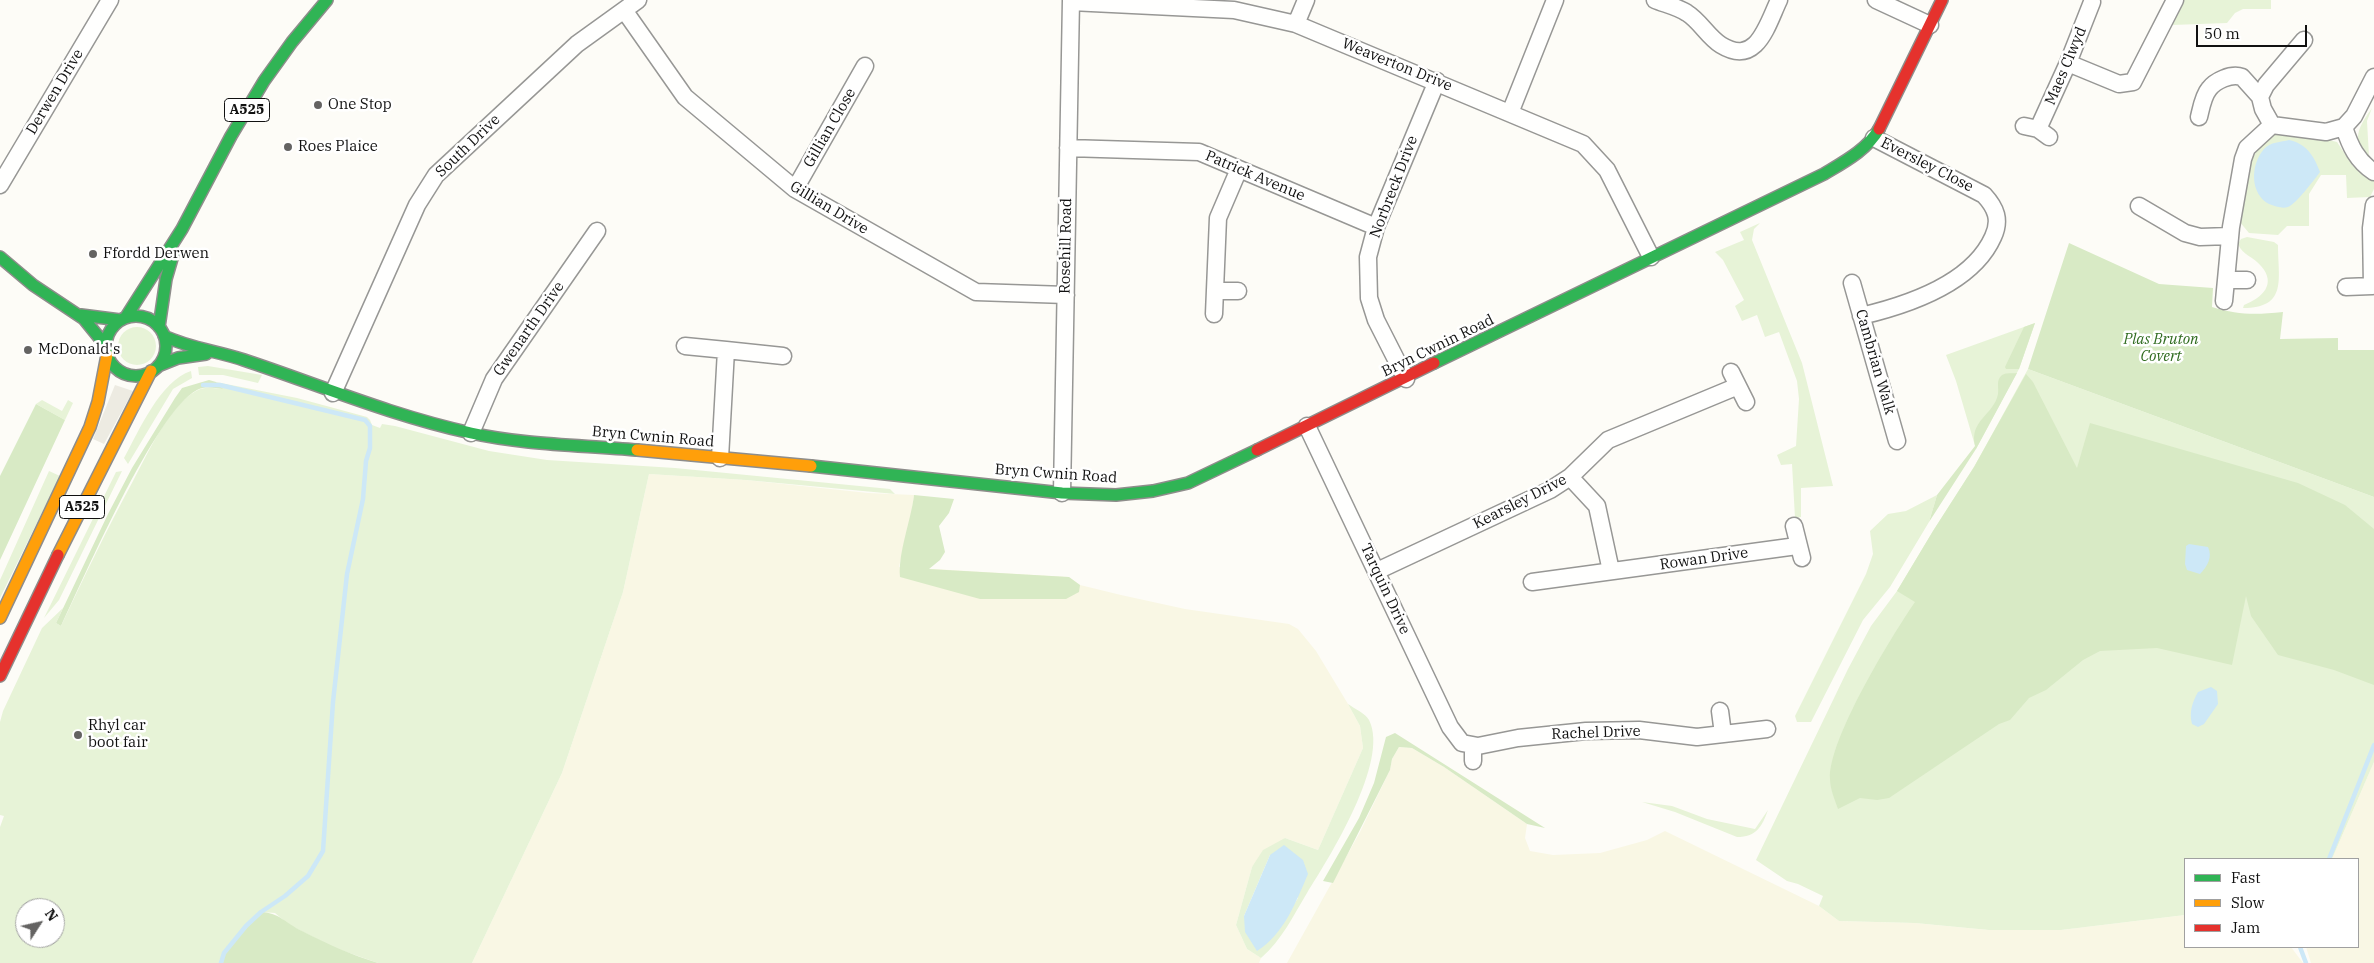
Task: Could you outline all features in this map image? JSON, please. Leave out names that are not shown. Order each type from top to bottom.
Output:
[{"type":"street","name":"Derwen Drive","points":[[0,185],[110,0]]},
{"type":"street","name":"A525","points":[[123,318],[182,229],[231,136],[264,81],[292,42],[327,0]]},
{"type":"street","name":"South Drive","points":[[334,392],[417,205],[436,175],[577,44],[638,0]]},
{"type":"street","points":[[1296,24],[1306,0]]},
{"type":"street","points":[[1510,113],[1555,0]]},
{"type":"street","points":[[1655,0],[1687,13],[1721,45],[1741,52],[1752,48],[1760,41],[1780,0]]},
{"type":"street","points":[[1876,0],[1930,25]]},
{"type":"street","name":"Bryn Cwnin Road","points":[[162,332],[179,343],[242,359],[334,392],[471,433],[523,441],[945,479],[1062,493],[1116,495],[1153,491],[1188,483],[1406,379],[1824,174],[1850,158],[1874,138],[1942,0]]},
{"type":"street","points":[[2068,63],[2119,84],[2132,82],[2175,0]]},
{"type":"street","name":"Weaverton Drive","points":[[1071,1],[1234,10],[1296,24],[1583,144],[1606,170],[1652,257]]},
{"type":"street","name":"Rosehill Road","points":[[1062,493],[1071,1]]},
{"type":"street","name":"Gillian Drive","points":[[624,10],[685,97],[795,190],[976,292],[1066,295]]},
{"type":"street","name":"Maes Clwyd","points":[[2037,130],[2068,63],[2084,11]]},
{"type":"street","points":[[2260,97],[2266,85],[2304,40]]},
{"type":"street","name":"Gillian Close","points":[[795,190],[865,66]]},
{"type":"street","points":[[2199,117],[2208,90],[2228,77],[2242,77],[2260,97],[2263,109],[2272,125]]},
{"type":"street","points":[[2272,125],[2326,132],[2344,126],[2354,116],[2374,77]]},
{"type":"street","name":"Norbreck Drive","points":[[1406,379],[1376,320],[1369,298],[1368,257],[1376,227],[1436,81]]},
{"type":"street","points":[[2224,301],[2230,236],[2243,159],[2247,148],[2272,125]]},
{"type":"street","points":[[2344,126],[2355,155],[2364,166],[2374,172]]},
{"type":"street","name":"Eversley Close","points":[[1862,316],[1887,310],[1920,297],[1961,274],[1973,264],[1990,244],[1997,222],[1996,212],[1984,195],[1874,138]]},
{"type":"street","name":"Patrick Avenue","points":[[1068,148],[1199,152],[1376,227]]},
{"type":"street","points":[[1214,314],[1217,291],[1218,218],[1239,169]]},
{"type":"street","points":[[2346,287],[2372,286],[2371,228],[2374,205]]},
{"type":"street","points":[[2139,206],[2185,233],[2200,237],[2230,236]]},
{"type":"street","name":"A525","points":[[162,332],[166,279],[182,229]]},
{"type":"street","name":"Gwenarth Drive","points":[[471,433],[494,378],[597,231]]},
{"type":"street","points":[[0,257],[36,288],[81,315],[96,331],[111,363],[126,374],[143,375],[155,369],[166,351],[162,332],[144,317],[123,318],[81,315]]},
{"type":"street","points":[[2226,280],[2247,280]]},
{"type":"street","name":"Cambrian Walk","points":[[1852,283],[1897,441]]},
{"type":"street","points":[[1217,291],[1238,292]]},
{"type":"street","points":[[106,350],[110,329],[123,318]]},
{"type":"street","points":[[684,346],[783,356]]},
{"type":"street","name":"A525","points":[[0,618],[90,427],[98,402],[106,350]]},
{"type":"street","points":[[720,458],[726,350]]},
{"type":"street","name":"Bryn Cwnin Road","points":[[155,369],[178,358],[198,354],[220,353]]},
{"type":"street","name":"A525","points":[[0,676],[102,464],[155,369]]},
{"type":"street","name":"Kearsley Drive","points":[[1377,571],[1550,490],[1570,477],[1608,440],[1734,379],[1746,402]]},
{"type":"street","name":"Tarquin Drive","points":[[1307,426],[1453,731],[1472,751]]},
{"type":"street","points":[[1570,477],[1597,506],[1611,571]]},
{"type":"street","name":"Rowan Drive","points":[[1532,582],[1611,571],[1800,552],[1794,526]]},
{"type":"street","points":[[1720,711],[1723,734]]},
{"type":"street","name":"Rachel Drive","points":[[1472,751],[1518,738],[1586,730],[1639,730],[1697,737],[1767,729]]},
{"type":"shaded area","points":[[115,385],[133,391],[104,444],[93,439]]},
{"type":"shaded area","points":[[649,474],[746,480],[868,493],[914,495],[911,517],[899,567],[1069,577],[1080,585],[1121,595],[1185,609],[1289,624],[1298,629],[1316,651],[1348,704],[1360,726],[1363,748],[1318,850],[1285,838],[1252,867],[1236,925],[1247,949],[1261,958],[1259,963],[472,963],[562,773],[623,592]]},
{"type":"shaded area","points":[[1399,747],[1412,748],[1444,767],[1527,824],[1525,838],[1530,851],[1553,855],[1600,853],[1647,840],[1665,831],[1819,906],[1839,921],[1915,923],[1989,930],[2061,930],[2184,915],[2184,948],[2292,948],[2303,963],[1287,963],[1360,832],[1390,770],[1392,759]]},
{"type":"shaded area","points":[[2374,762],[2374,963],[2311,963],[2306,948],[2359,948],[2359,858],[2332,858]]},
{"type":"green space","points":[[2184,0],[2271,0],[2271,9],[2243,9],[2235,13],[2227,23],[2172,25]]},
{"type":"green space","points":[[2372,108],[2367,121],[2369,157],[2359,145],[2358,133]]},
{"type":"green space","points":[[2279,132],[2300,133],[2337,142],[2353,166],[2374,179],[2374,189],[2370,197],[2347,198],[2346,175],[2321,175],[2309,194],[2309,226],[2287,226],[2278,235],[2249,233],[2239,221],[2248,170],[2259,147],[2268,138]]},
{"type":"green space","points":[[1760,223],[1754,229],[1752,240],[1802,363],[1833,486],[1801,488],[1801,517],[1795,518],[1792,464],[1781,465],[1777,455],[1796,446],[1799,399],[1797,381],[1779,332],[1765,337],[1757,315],[1742,321],[1735,306],[1744,300],[1723,260],[1715,252],[1744,240],[1740,232]]},
{"type":"green space","points":[[2247,237],[2274,242],[2278,245],[2279,280],[2274,297],[2267,303],[2257,307],[2243,308],[2244,305],[2262,294],[2268,279],[2261,266],[2243,251],[2238,244],[2241,239]]},
{"type":"green space","name":"Plas Bruton Covert","points":[[2069,243],[2159,284],[2213,288],[2212,307],[2247,314],[2283,312],[2280,339],[2338,338],[2338,350],[2374,350],[2374,497],[2028,369]]},
{"type":"green space","points":[[2035,323],[2019,369],[1976,449],[1956,381],[1946,355]]},
{"type":"green space","points":[[2035,323],[2019,369],[2006,369],[2005,367],[2024,327]]},
{"type":"green space","points":[[137,327],[144,328],[150,333],[155,339],[155,353],[150,359],[144,364],[137,365],[130,364],[124,359],[119,353],[118,346],[119,339],[124,333],[130,328]]},
{"type":"green space","points":[[208,366],[262,375],[258,383],[223,375],[199,375],[198,367]]},
{"type":"green space","points":[[2028,369],[2374,497],[2374,762],[2332,858],[2184,858],[2184,915],[2061,930],[1989,930],[1915,923],[1839,921],[1819,906],[1823,896],[1787,881],[1756,860],[1848,669],[1871,626],[1897,591],[1974,467]]},
{"type":"green space","points":[[191,371],[192,378],[173,389],[128,464],[124,458],[160,396],[170,385]]},
{"type":"green space","points":[[2017,373],[1976,449],[1929,522],[1937,495],[1975,446],[1975,430],[1996,401],[1999,378],[2004,374]]},
{"type":"green space","points":[[2026,374],[2033,382],[2077,468],[2090,423],[2298,483],[2345,505],[2374,529],[2374,685],[2334,670],[2278,655],[2251,616],[2246,596],[2232,665],[2157,648],[2100,651],[2083,660],[2046,690],[2029,698],[2010,720],[1999,724],[1889,798],[1877,800],[1860,798],[1838,809],[1830,779],[1832,762],[1839,740],[1877,663],[1915,602],[1897,591],[1974,467]]},
{"type":"green space","points":[[209,380],[216,382],[223,389],[206,388],[197,390],[180,404],[161,429],[122,498],[61,626],[56,623],[132,468],[175,398],[182,388]]},
{"type":"green space","points":[[216,382],[297,398],[367,417],[372,425],[380,428],[382,424],[395,426],[489,451],[547,460],[675,468],[890,489],[895,494],[746,480],[649,474],[623,592],[562,773],[472,963],[378,963],[335,948],[289,925],[275,913],[261,912],[223,952],[223,963],[0,963],[0,827],[4,816],[0,815],[0,722],[3,711],[42,628],[63,608],[56,623],[61,626],[114,517],[152,444],[168,419],[186,398],[199,389],[222,389]]},
{"type":"green space","points":[[42,400],[62,411],[68,400],[73,403],[65,420],[36,404]]},
{"type":"green space","points":[[36,404],[65,420],[0,560],[0,476]]},
{"type":"green space","points":[[49,471],[60,476],[0,598],[0,580]]},
{"type":"green space","points":[[122,471],[59,600],[44,618],[116,472]]},
{"type":"green space","points":[[914,495],[954,499],[949,513],[939,526],[945,552],[940,560],[929,569],[1069,577],[1080,585],[1079,592],[1066,599],[980,599],[900,577],[901,557]]},
{"type":"green space","points":[[1937,495],[1929,522],[1890,587],[1863,620],[1811,722],[1797,722],[1795,716],[1866,574],[1873,554],[1870,531],[1888,514],[1906,511]]},
{"type":"green space","points":[[1348,704],[1369,720],[1373,738],[1371,759],[1354,809],[1329,857],[1287,927],[1261,958],[1247,949],[1236,925],[1252,867],[1263,850],[1285,838],[1318,850],[1363,748],[1360,726]],"holes":[[[1270,855],[1298,898],[1291,909],[1244,916]]]},
{"type":"green space","points":[[1395,733],[1545,828],[1527,824],[1444,767],[1412,748],[1399,747],[1392,759],[1390,770],[1333,883],[1323,881],[1359,818],[1374,783],[1386,737]]},
{"type":"green space","points":[[1642,802],[1672,806],[1707,819],[1755,829],[1768,810],[1761,826],[1754,833],[1744,837],[1737,837],[1675,812]]},
{"type":"green space","points":[[261,912],[278,916],[296,928],[321,940],[349,953],[378,963],[223,963],[224,953]]},
{"type":"water","points":[[2289,140],[2301,144],[2309,152],[2320,172],[2296,201],[2286,208],[2269,204],[2263,199],[2255,186],[2254,171],[2259,156],[2266,147]]},
{"type":"water","points":[[2189,544],[2208,547],[2210,554],[2208,562],[2200,574],[2187,570],[2185,564],[2186,546]]},
{"type":"water","points":[[2211,687],[2217,691],[2218,704],[2204,724],[2198,727],[2192,724],[2191,712],[2193,704],[2198,692]]},
{"type":"water","points":[[1284,845],[1303,860],[1308,874],[1294,906],[1282,927],[1275,936],[1257,951],[1245,932],[1244,916],[1270,855]]},
{"type":"waterway","points":[[203,385],[220,385],[365,420],[370,426],[370,448],[366,461],[363,499],[347,574],[333,702],[323,851],[308,876],[246,926],[224,953],[221,963]]},
{"type":"waterway","points":[[2329,858],[2374,745]]},
{"type":"waterway","points":[[2300,948],[2306,963]]},
{"type":"traffic: fast","points":[[126,317],[182,229],[231,136],[264,81],[292,42],[327,0]]},
{"type":"traffic: fast","points":[[1434,363],[1824,174],[1862,149],[1879,129]]},
{"type":"traffic: fast","points":[[159,327],[166,279],[173,255]]},
{"type":"traffic: fast","points":[[0,257],[33,285],[84,319],[106,346]]},
{"type":"traffic: fast","points":[[81,315],[120,320]]},
{"type":"traffic: fast","points":[[136,316],[153,321],[161,329],[166,346],[161,363],[153,371],[136,376],[119,371],[111,363],[106,346],[111,329],[119,321],[136,316]]},
{"type":"traffic: fast","points":[[164,336],[183,344],[244,360],[413,418],[471,433],[512,440],[637,450]]},
{"type":"traffic: fast","points":[[158,366],[178,358],[206,354]]},
{"type":"traffic: fast","points":[[811,466],[1062,493],[1116,495],[1153,491],[1188,483],[1257,450]]},
{"type":"traffic: slow","points":[[0,618],[90,427],[98,402],[107,355]]},
{"type":"traffic: slow","points":[[58,555],[151,371]]},
{"type":"traffic: slow","points":[[637,450],[811,466]]},
{"type":"traffic: jam","points":[[1879,129],[1942,0]]},
{"type":"traffic: jam","points":[[1257,450],[1434,363]]},
{"type":"traffic: jam","points":[[0,676],[58,555]]},
{"type":"place","name":"One Stop","points":[[318,105]]},
{"type":"place","name":"Roes Plaice","points":[[288,147]]},
{"type":"place","name":"Ffordd Derwen","points":[[93,254]]},
{"type":"place","name":"McDonald's","points":[[28,350]]},
{"type":"place","name":"Rhyl car boot fair","points":[[78,735]]}]
